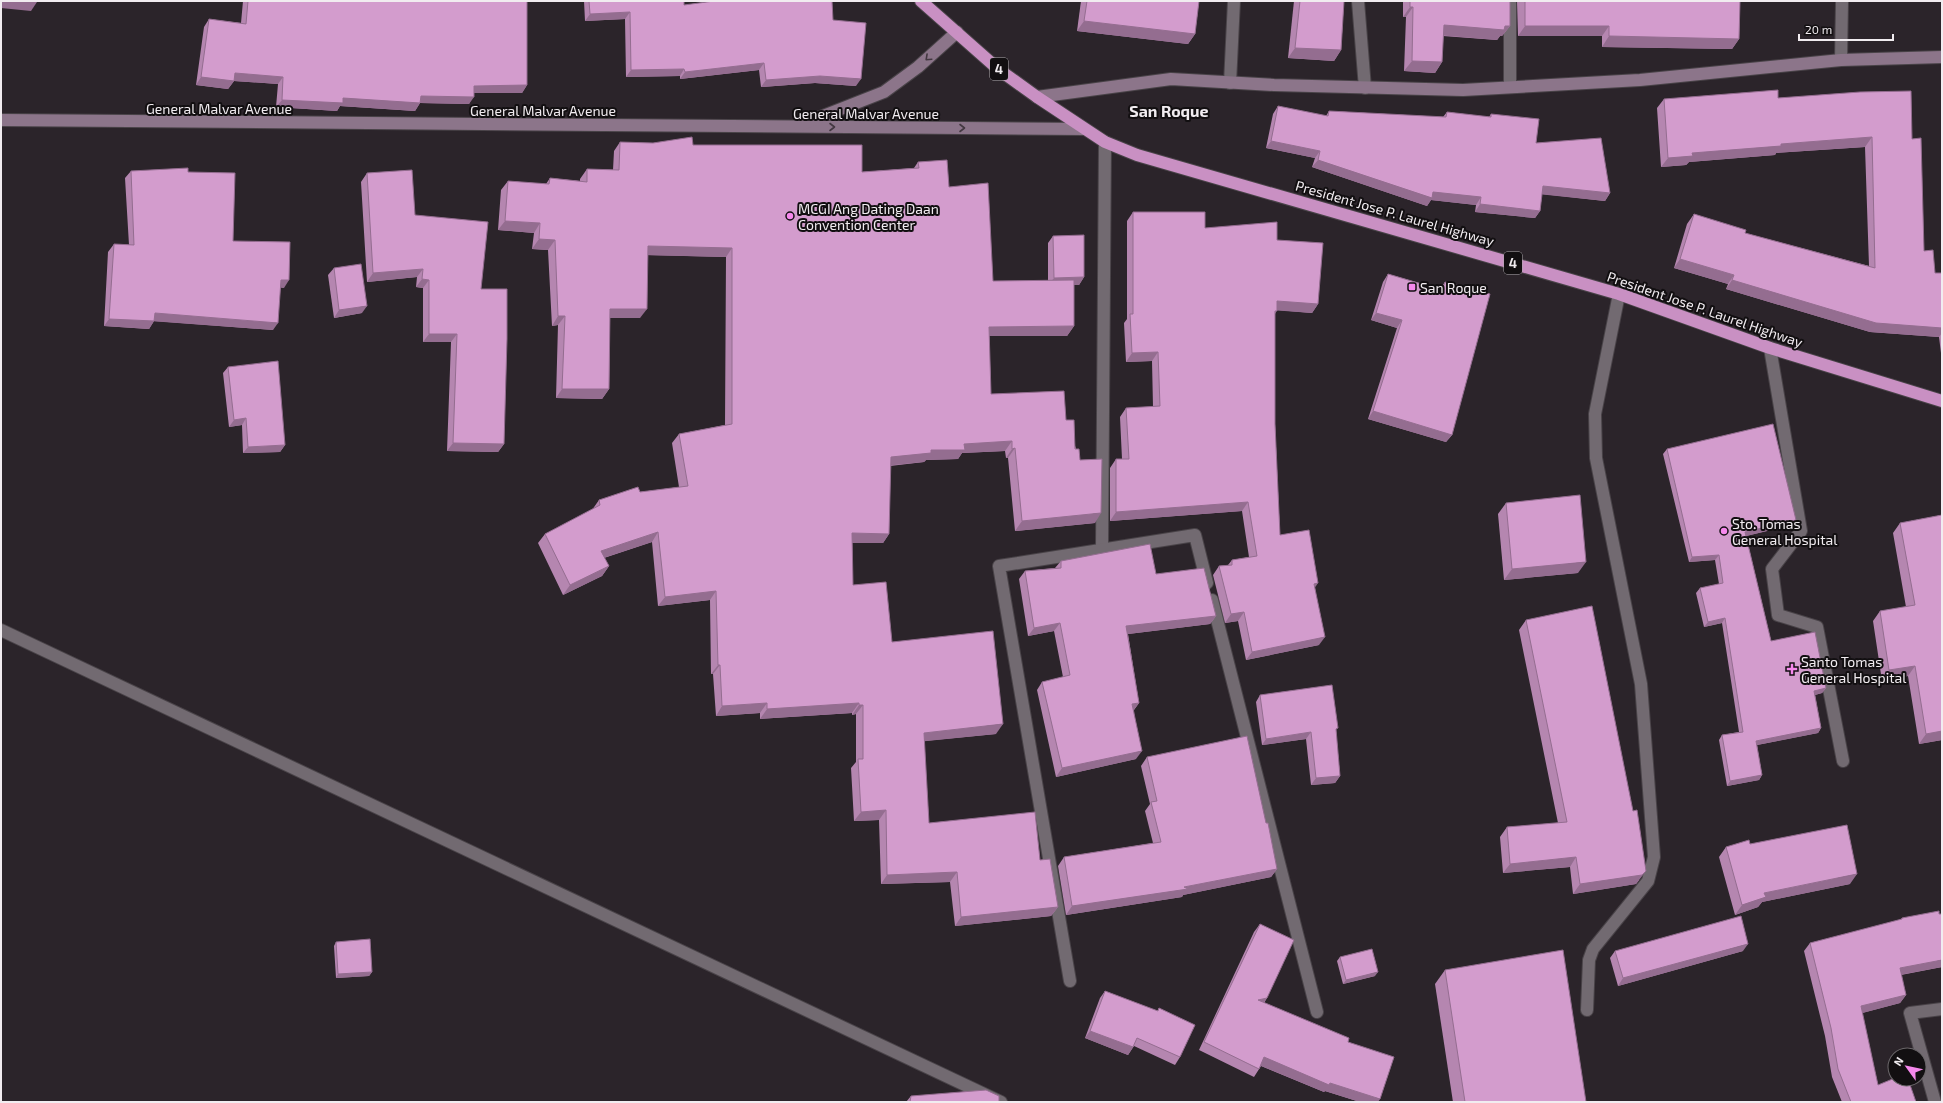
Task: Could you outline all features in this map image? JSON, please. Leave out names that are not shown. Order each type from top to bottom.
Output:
[{"type":"highway","name":"President Jose P. Laurel Highway","points":[[921,1],[998,68],[1037,97],[1106,142],[1137,155],[1620,294],[1770,348],[1942,402]]},
{"type":"main road","points":[[794,127],[884,92],[918,67],[957,32]]},
{"type":"main road","points":[[1037,97],[1171,79],[1230,83],[1463,90],[1640,80],[1841,60],[1942,58]]},
{"type":"main road","name":"General Malvar Avenue","points":[[1,120],[1084,129]]},
{"type":"street","points":[[1230,83],[1234,1]]},
{"type":"street","points":[[1358,1],[1365,88]]},
{"type":"street","points":[[1510,1],[1510,88]]},
{"type":"street","points":[[1841,60],[1842,1]]},
{"type":"street","points":[[1102,549],[1106,142]]},
{"type":"street","points":[[1587,1010],[1589,960],[1592,949],[1648,881],[1654,856],[1641,684],[1596,458],[1595,414],[1620,294]]},
{"type":"street","points":[[1770,348],[1800,531],[1772,569],[1778,615],[1817,627],[1843,761]]},
{"type":"street","points":[[1070,981],[999,566],[1195,535],[1317,1012]]},
{"type":"street","points":[[1,630],[1001,1102]]},
{"type":"street","points":[[1935,1102],[1910,1013],[1942,1009]]},
{"type":"building","points":[[248,1],[527,1],[527,85],[474,86],[474,97],[421,96],[420,103],[343,98],[343,103],[282,100],[283,77],[235,73],[234,81],[201,77],[209,19],[246,24]]},
{"type":"building","points":[[589,1],[684,1],[684,5],[714,1],[832,1],[833,20],[866,23],[861,79],[820,76],[766,80],[764,63],[685,72],[684,69],[631,70],[630,12],[590,14]]},
{"type":"building","points":[[1087,1],[1199,1],[1195,34],[1084,21]]},
{"type":"building","points":[[1300,1],[1344,1],[1341,50],[1295,48]]},
{"type":"building","points":[[1410,1],[1510,1],[1510,26],[1505,26],[1504,30],[1444,25],[1442,62],[1412,61],[1413,7],[1410,7]]},
{"type":"building","points":[[1525,1],[1740,1],[1739,39],[1609,36],[1609,26],[1525,26]]},
{"type":"building","points":[[1778,90],[1778,98],[1860,92],[1911,91],[1912,139],[1921,138],[1924,251],[1933,250],[1935,273],[1942,273],[1942,328],[1876,323],[1732,280],[1734,275],[1680,259],[1694,214],[1746,230],[1745,233],[1875,268],[1872,137],[1692,153],[1693,156],[1668,158],[1664,99]]},
{"type":"building","points":[[1278,106],[1328,116],[1329,111],[1446,117],[1447,112],[1491,117],[1491,114],[1539,119],[1536,143],[1601,138],[1610,193],[1543,186],[1540,211],[1480,204],[1481,197],[1433,192],[1432,198],[1318,160],[1320,151],[1271,141]]},
{"type":"building","points":[[692,137],[693,145],[862,145],[862,172],[919,168],[918,162],[947,160],[949,187],[988,183],[993,281],[1074,280],[1074,326],[989,327],[991,394],[1064,391],[1066,420],[1074,420],[1075,449],[1079,449],[1080,460],[1102,459],[1101,513],[1022,521],[1015,448],[1012,449],[1012,441],[964,444],[965,450],[931,450],[931,453],[891,457],[889,534],[852,533],[853,585],[886,582],[892,642],[993,631],[1003,724],[924,733],[929,823],[1035,812],[1040,860],[1050,859],[1058,907],[961,917],[957,872],[887,875],[886,810],[861,812],[858,759],[863,759],[863,705],[859,705],[859,703],[767,709],[767,703],[722,706],[720,665],[718,665],[716,591],[665,597],[658,532],[601,551],[609,566],[570,585],[545,534],[600,505],[599,500],[638,487],[640,492],[688,486],[679,434],[732,424],[732,248],[648,246],[647,309],[610,309],[609,389],[562,389],[565,316],[558,316],[555,240],[539,239],[540,223],[505,221],[508,181],[549,184],[550,178],[587,182],[587,169],[619,170],[620,142],[653,143]]},
{"type":"building","points":[[188,168],[188,172],[235,173],[233,241],[290,242],[289,280],[281,280],[278,323],[155,313],[154,321],[109,319],[114,244],[134,245],[131,171]]},
{"type":"building","points":[[412,170],[415,215],[488,222],[481,289],[507,289],[504,444],[453,443],[457,334],[429,334],[429,280],[422,279],[423,269],[373,273],[367,173]]},
{"type":"building","points":[[1133,212],[1205,212],[1205,228],[1277,222],[1277,240],[1323,243],[1318,304],[1277,301],[1277,311],[1275,311],[1275,424],[1280,535],[1309,530],[1318,583],[1314,584],[1325,637],[1252,652],[1244,612],[1231,614],[1219,566],[1232,565],[1232,560],[1257,556],[1248,502],[1116,512],[1116,459],[1129,459],[1126,408],[1160,406],[1158,352],[1132,353],[1130,314],[1133,314]]},
{"type":"building","points":[[1084,235],[1084,277],[1054,278],[1053,236]]},
{"type":"building","points":[[361,264],[367,306],[339,310],[334,268]]},
{"type":"building","points":[[1388,274],[1442,290],[1445,282],[1490,294],[1452,435],[1373,411],[1402,320],[1376,313]]},
{"type":"building","points":[[278,361],[285,445],[248,447],[246,418],[234,420],[228,367]]},
{"type":"building","points":[[1773,424],[1796,520],[1745,532],[1771,641],[1815,632],[1826,688],[1814,691],[1821,728],[1756,741],[1762,775],[1730,781],[1722,735],[1743,732],[1725,618],[1708,622],[1700,588],[1723,583],[1719,555],[1692,557],[1667,449]]},
{"type":"building","points":[[1580,495],[1586,562],[1512,569],[1506,503]]},
{"type":"building","points":[[1942,515],[1942,731],[1926,734],[1915,666],[1889,670],[1880,611],[1915,605],[1900,523]]},
{"type":"building","points":[[1150,544],[1156,574],[1204,568],[1216,616],[1126,626],[1139,703],[1132,704],[1142,751],[1062,768],[1042,682],[1070,675],[1060,623],[1034,628],[1025,571],[1061,568],[1061,561]]},
{"type":"building","points":[[1592,606],[1633,811],[1637,810],[1646,871],[1642,875],[1580,884],[1576,857],[1510,864],[1507,827],[1567,822],[1526,620]]},
{"type":"building","points":[[1332,685],[1338,728],[1336,729],[1340,776],[1316,778],[1311,732],[1266,739],[1260,695]]},
{"type":"building","points":[[1247,736],[1266,823],[1268,823],[1277,869],[1184,887],[1188,889],[1072,906],[1064,857],[1161,842],[1151,802],[1157,801],[1147,757]]},
{"type":"building","points":[[1847,825],[1857,874],[1764,893],[1766,897],[1742,905],[1726,847],[1749,840],[1750,844]]},
{"type":"building","points":[[1939,911],[1939,914],[1942,914],[1942,960],[1900,968],[1906,995],[1861,1006],[1878,1085],[1887,1081],[1887,1087],[1911,1087],[1916,1102],[1851,1102],[1838,1069],[1831,1028],[1810,943],[1902,918]]},
{"type":"building","points":[[1741,916],[1748,944],[1623,978],[1615,951]]},
{"type":"building","points":[[1260,924],[1294,940],[1267,998],[1258,1000],[1349,1038],[1348,1042],[1394,1057],[1380,1099],[1330,1083],[1329,1085],[1264,1057],[1259,1069],[1204,1042]]},
{"type":"building","points":[[370,939],[372,972],[338,974],[336,942]]},
{"type":"building","points":[[1372,949],[1378,972],[1346,980],[1340,957]]},
{"type":"building","points":[[1563,950],[1586,1102],[1465,1102],[1445,970]]},
{"type":"building","points":[[1105,991],[1158,1011],[1159,1008],[1195,1025],[1180,1057],[1137,1038],[1133,1047],[1090,1031]]},
{"type":"building","points":[[986,1090],[999,1096],[999,1102],[910,1102],[911,1096]]},
{"type":"place","name":"MCGI Ang Dating Daan Convention Center","points":[[790,216]]},
{"type":"place","name":"San Roque","points":[[1412,287]]},
{"type":"place","name":"Sto. Tomas General Hospital","points":[[1724,531]]},
{"type":"place","name":"Santo Tomas General Hospital","points":[[1792,669]]},
{"type":"district","name":"San Roque","points":[[1169,110]]}]
